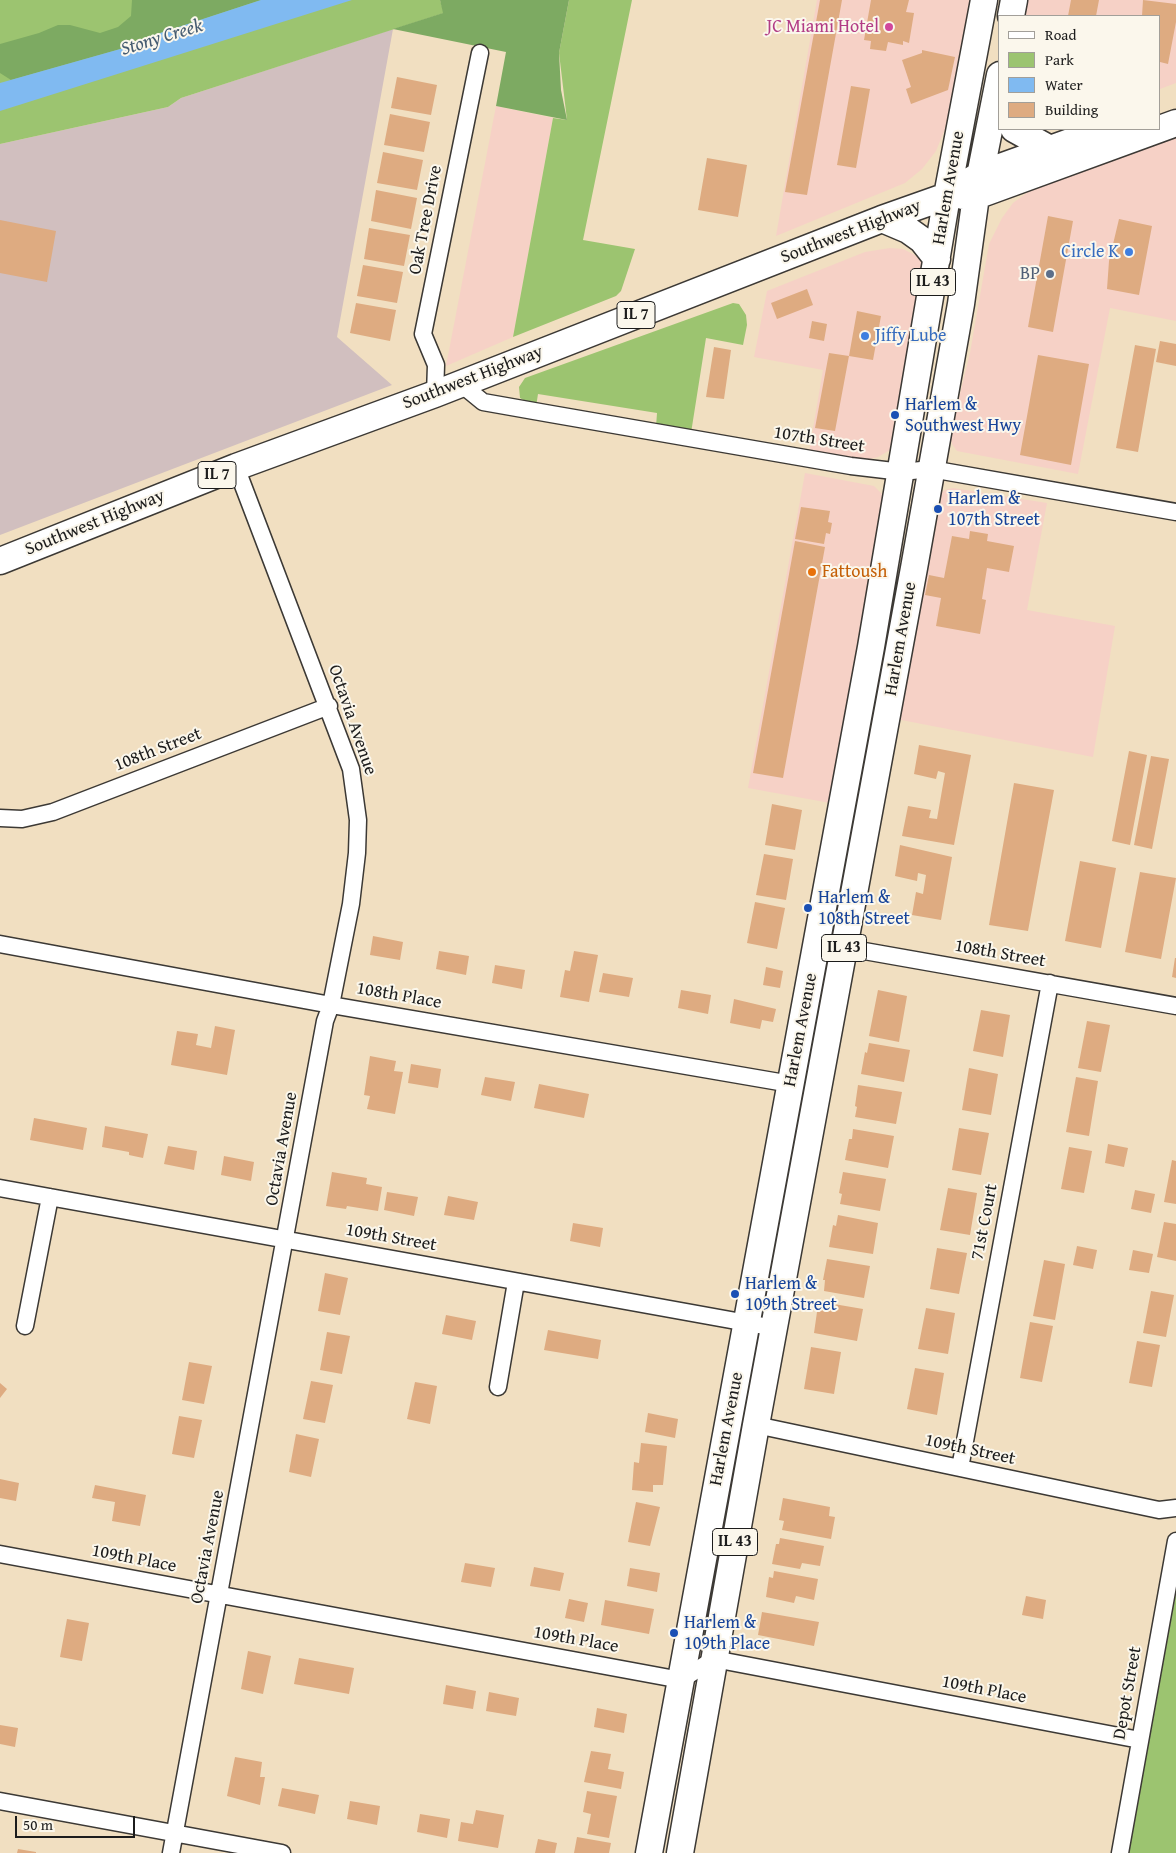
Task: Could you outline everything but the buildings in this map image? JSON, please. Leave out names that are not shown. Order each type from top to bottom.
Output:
[{"type":"main road","name":"Harlem Avenue","points":[[649,1853],[818,942],[902,472],[947,196],[984,0]]},
{"type":"main road","points":[[1011,15],[1014,0]]},
{"type":"main road","name":"Harlem Avenue","points":[[680,1853],[756,1425],[961,304],[978,185],[996,114],[998,94]]},
{"type":"main road","points":[[1161,110],[1176,104]]},
{"type":"main road","name":"Southwest Highway","points":[[1161,128],[1176,123]]},
{"type":"main road","points":[[1016,130],[1050,149]]},
{"type":"main road","name":"Southwest Highway","points":[[978,185],[1050,149],[1103,130]]},
{"type":"main road","name":"Southwest Highway","points":[[0,561],[236,467],[435,394],[882,219],[978,185],[1154,130]]},
{"type":"main road","points":[[882,219],[908,230],[922,240],[937,259]]},
{"type":"street","name":"Oak Tree Drive","points":[[435,394],[436,365],[423,334],[480,53]]},
{"type":"street","name":"107th Street","points":[[461,384],[483,402],[851,466],[902,472],[931,469],[1176,512]]},
{"type":"street","name":"Octavia Avenue","points":[[171,1853],[286,1240],[325,1021],[331,1004],[351,904],[358,820],[351,769],[236,467]]},
{"type":"street","name":"108th Street","points":[[0,818],[22,819],[53,812],[328,706]]},
{"type":"street","name":"108th Street","points":[[818,942],[1176,1006]]},
{"type":"street","name":"108th Place","points":[[0,944],[791,1084]]},
{"type":"street","name":"71st Court","points":[[960,1468],[1050,984]]},
{"type":"street","name":"109th Street","points":[[0,1188],[775,1328]]},
{"type":"street","points":[[25,1326],[50,1197]]},
{"type":"street","points":[[498,1387],[516,1282]]},
{"type":"street","name":"109th Street","points":[[756,1425],[1159,1510],[1176,1508]]},
{"type":"street","name":"Depot Street","points":[[1120,1853],[1176,1541]]},
{"type":"street","name":"109th Place","points":[[0,1554],[681,1680]]},
{"type":"street","points":[[681,1680],[714,1659]]},
{"type":"street","name":"109th Place","points":[[714,1659],[1140,1740]]},
{"type":"street","points":[[0,1801],[282,1853]]},
{"type":"shaded area","points":[[817,0],[973,0],[945,129],[936,151],[922,169],[905,183],[776,236]]},
{"type":"shaded area","points":[[1026,0],[1176,0],[1176,83],[1161,89],[1161,15],[1023,15]]},
{"type":"shaded area","points":[[393,29],[337,337],[392,385],[0,535],[0,144],[168,107],[181,98]]},
{"type":"shaded area","points":[[496,106],[553,118],[513,337],[446,366]]},
{"type":"shaded area","points":[[1176,135],[1176,321],[1110,308],[1078,474],[957,451],[952,444],[950,435],[970,353],[989,244],[1002,218],[1013,203],[1028,192]]},
{"type":"shaded area","points":[[890,248],[903,249],[913,254],[921,260],[924,270],[896,440],[890,450],[878,457],[866,460],[809,452],[823,370],[754,357],[767,291],[865,252]]},
{"type":"shaded area","points":[[805,473],[874,486],[883,495],[885,506],[830,803],[748,788]]},
{"type":"shaded area","points":[[953,488],[1047,503],[1027,610],[1115,626],[1093,757],[896,719],[936,497],[945,490]]},
{"type":"green space","points":[[0,0],[440,0],[444,13],[181,98],[168,107],[0,144]]},
{"type":"green space","points":[[132,0],[261,0],[148,37],[138,44],[11,80],[0,73],[0,44],[39,33],[58,25],[70,25],[100,33],[118,27],[131,16]]},
{"type":"green space","points":[[440,0],[569,0],[559,53],[561,90],[567,120],[496,106],[506,52],[393,29],[443,13]]},
{"type":"green space","points":[[569,0],[632,0],[583,240],[635,249],[621,291],[616,296],[513,337],[553,118],[567,120],[559,53]]},
{"type":"green space","points":[[733,303],[739,304],[746,315],[747,325],[743,345],[706,338],[691,433],[656,427],[657,413],[538,394],[536,407],[520,398],[519,387],[525,378]]},
{"type":"green space","points":[[1176,1592],[1176,1853],[1129,1853]]},
{"type":"water","name":"Stony Creek","points":[[261,0],[352,0],[0,111],[0,83],[138,44],[148,37]]},
{"type":"place","name":"JC Miami Hotel","points":[[889,27]]},
{"type":"place","name":"Circle K","points":[[1129,252]]},
{"type":"place","name":"BP","points":[[1050,274]]},
{"type":"place","name":"Jiffy Lube","points":[[865,336]]},
{"type":"place","name":"Harlem & Southwest Hwy","points":[[895,415]]},
{"type":"place","name":"Harlem & 107th Street","points":[[938,509]]},
{"type":"place","name":"Fattoush","points":[[812,572]]},
{"type":"place","name":"Harlem & 108th Street","points":[[808,908]]},
{"type":"place","name":"Harlem & 109th Street","points":[[735,1294]]},
{"type":"place","name":"Harlem & 109th Place","points":[[674,1633]]}]
